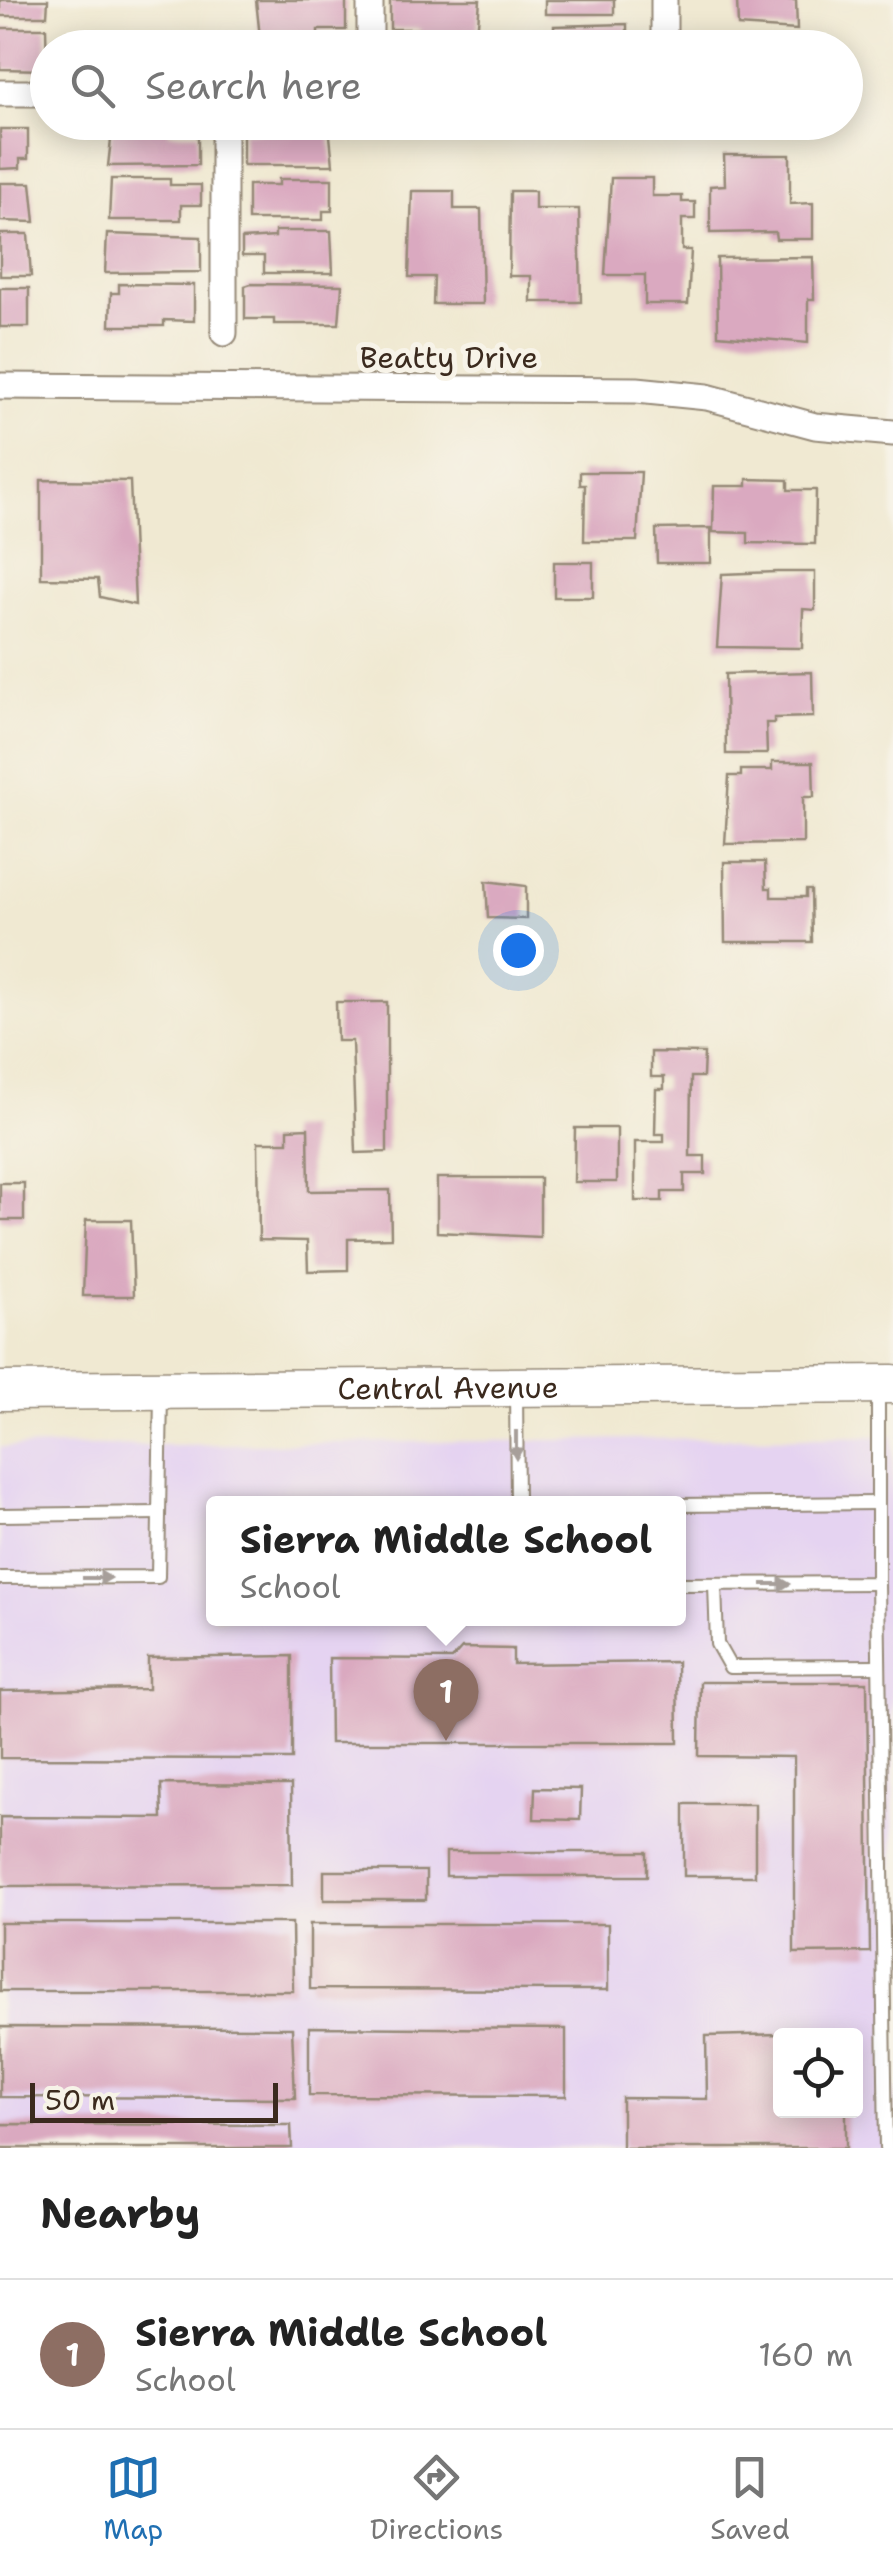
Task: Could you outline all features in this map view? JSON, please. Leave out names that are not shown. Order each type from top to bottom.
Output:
[{"type":"main road","name":"Central Avenue","points":[[0,1391],[886,1384]]},
{"type":"street","points":[[370,0],[370,30]]},
{"type":"street","points":[[664,0],[664,30]]},
{"type":"street","points":[[0,94],[30,93]]},
{"type":"street","points":[[224,140],[224,333]]},
{"type":"street","name":"Beatty Drive","points":[[0,386],[637,390],[707,397],[815,426],[893,433]]},
{"type":"lane","points":[[886,1384],[878,1504],[886,2148]]},
{"type":"lane","points":[[516,1386],[517,1496]]},
{"type":"lane","points":[[0,1578],[158,1578],[161,1390]]},
{"type":"lane","points":[[686,1505],[878,1504]]},
{"type":"lane","points":[[0,1516],[159,1513]]},
{"type":"lane","points":[[686,1584],[878,1583]]},
{"type":"lane","points":[[715,1584],[718,1644],[730,1668],[878,1666]]},
{"type":"shaded area","points":[[893,1436],[893,2148],[0,2148],[0,1447]]},
{"type":"building","points":[[0,0],[48,0],[47,16],[0,16]]},
{"type":"building","points":[[256,0],[346,0],[346,30],[259,30]]},
{"type":"building","points":[[390,0],[480,0],[478,30],[390,29]]},
{"type":"building","points":[[545,0],[614,0],[614,14],[545,14]]},
{"type":"building","points":[[737,0],[796,0],[797,30],[738,26]]},
{"type":"building","points":[[627,24],[627,30],[554,30],[554,26]]},
{"type":"building","points":[[0,28],[46,28],[30,30],[30,70],[0,69]]},
{"type":"building","points":[[0,129],[28,129],[28,159],[20,159],[20,168],[0,169]]},
{"type":"building","points":[[111,140],[198,140],[198,165],[108,166]]},
{"type":"building","points":[[243,140],[330,140],[333,165],[243,165]]},
{"type":"building","points":[[724,155],[790,155],[790,204],[813,203],[813,239],[776,239],[775,232],[710,233],[710,186],[725,185]]},
{"type":"building","points":[[611,178],[652,178],[652,196],[682,196],[682,202],[695,202],[695,219],[682,219],[682,250],[691,250],[688,304],[645,304],[645,275],[605,275]]},
{"type":"building","points":[[111,179],[170,179],[170,185],[201,185],[201,205],[181,205],[181,220],[109,220]]},
{"type":"building","points":[[279,179],[332,179],[332,211],[323,211],[323,220],[248,220],[248,185],[279,185]]},
{"type":"building","points":[[0,183],[31,183],[35,222],[0,221]]},
{"type":"building","points":[[412,191],[454,191],[454,209],[481,209],[483,304],[433,304],[434,277],[409,277]]},
{"type":"building","points":[[510,191],[535,191],[535,209],[579,209],[581,302],[531,302],[531,276],[509,276]]},
{"type":"building","points":[[275,231],[331,231],[333,273],[264,273],[264,256],[242,256],[242,239],[275,237]]},
{"type":"building","points":[[0,234],[28,234],[31,276],[0,276]]},
{"type":"building","points":[[107,234],[201,237],[201,272],[105,273]]},
{"type":"building","points":[[813,257],[814,299],[808,299],[808,343],[718,335],[717,258]]},
{"type":"building","points":[[119,284],[194,285],[194,321],[164,320],[164,326],[110,326],[111,293],[119,293]]},
{"type":"building","points":[[342,285],[339,324],[274,324],[274,319],[245,319],[245,286]]},
{"type":"building","points":[[0,288],[29,288],[29,327],[0,327]]},
{"type":"building","points":[[580,472],[641,472],[637,541],[584,541],[585,485],[580,485]]},
{"type":"building","points":[[747,479],[788,480],[788,490],[816,490],[815,544],[748,543],[748,533],[713,532],[714,486],[747,486]]},
{"type":"building","points":[[41,480],[130,481],[135,605],[100,597],[98,579],[41,578]]},
{"type":"building","points":[[711,528],[711,563],[657,563],[656,529]]},
{"type":"building","points":[[554,562],[593,562],[593,597],[554,597]]},
{"type":"building","points":[[815,572],[815,610],[803,609],[802,648],[717,647],[722,574]]},
{"type":"building","points":[[812,672],[813,717],[774,718],[774,723],[766,723],[767,754],[726,754],[725,674]]},
{"type":"building","points":[[772,762],[813,762],[814,797],[803,797],[803,843],[725,844],[729,776],[741,776],[741,770],[772,770]]},
{"type":"building","points":[[724,862],[765,862],[766,888],[771,888],[771,897],[806,897],[806,890],[811,890],[812,942],[725,942]]},
{"type":"building","points":[[486,881],[526,886],[526,919],[488,918]]},
{"type":"building","points":[[336,1002],[387,1002],[387,1152],[356,1153],[352,1041],[337,1041]]},
{"type":"building","points":[[651,1052],[704,1053],[703,1077],[691,1077],[690,1156],[705,1156],[705,1174],[684,1174],[684,1192],[662,1192],[662,1201],[635,1201],[635,1142],[664,1142],[664,1134],[655,1134],[656,1089],[664,1089],[664,1077],[651,1077]]},
{"type":"building","points":[[308,1128],[309,1191],[390,1190],[391,1238],[348,1239],[348,1270],[308,1271],[307,1241],[259,1240],[258,1142],[288,1142],[288,1129]]},
{"type":"building","points":[[575,1128],[617,1128],[617,1182],[574,1182]]},
{"type":"building","points":[[437,1178],[540,1178],[540,1237],[437,1232]]},
{"type":"building","points":[[0,1183],[24,1183],[24,1220],[0,1220]]},
{"type":"building","points":[[86,1220],[131,1220],[134,1296],[83,1296]]},
{"type":"building","points":[[462,1648],[513,1649],[513,1664],[677,1662],[678,1743],[330,1743],[329,1658],[452,1659]]},
{"type":"building","points":[[292,1656],[292,1759],[0,1758],[0,1691],[148,1689],[148,1658]]},
{"type":"building","points":[[700,1682],[867,1682],[870,1952],[794,1953],[794,1757],[699,1756]]},
{"type":"building","points":[[161,1784],[291,1785],[292,1885],[0,1886],[0,1817],[162,1818]]},
{"type":"building","points":[[535,1788],[581,1789],[580,1820],[534,1819]]},
{"type":"building","points":[[684,1804],[755,1804],[755,1876],[684,1876]]},
{"type":"building","points":[[446,1852],[647,1852],[647,1876],[446,1876]]},
{"type":"building","points":[[324,1871],[426,1871],[426,1900],[324,1900]]},
{"type":"building","points":[[0,1923],[292,1923],[293,1991],[0,1991]]},
{"type":"building","points":[[310,1924],[608,1924],[608,1990],[310,1989]]},
{"type":"building","points":[[0,2027],[292,2028],[295,2098],[0,2097]]},
{"type":"building","points":[[309,2027],[566,2029],[566,2096],[309,2095]]},
{"type":"building","points":[[773,2034],[773,2118],[846,2118],[846,2148],[622,2148],[622,2098],[707,2099],[706,2036]]},
{"type":"building","points":[[0,2124],[291,2125],[292,2148],[0,2148]]},
{"type":"place","name":"Sierra Middle School","points":[[446,1741]]}]
